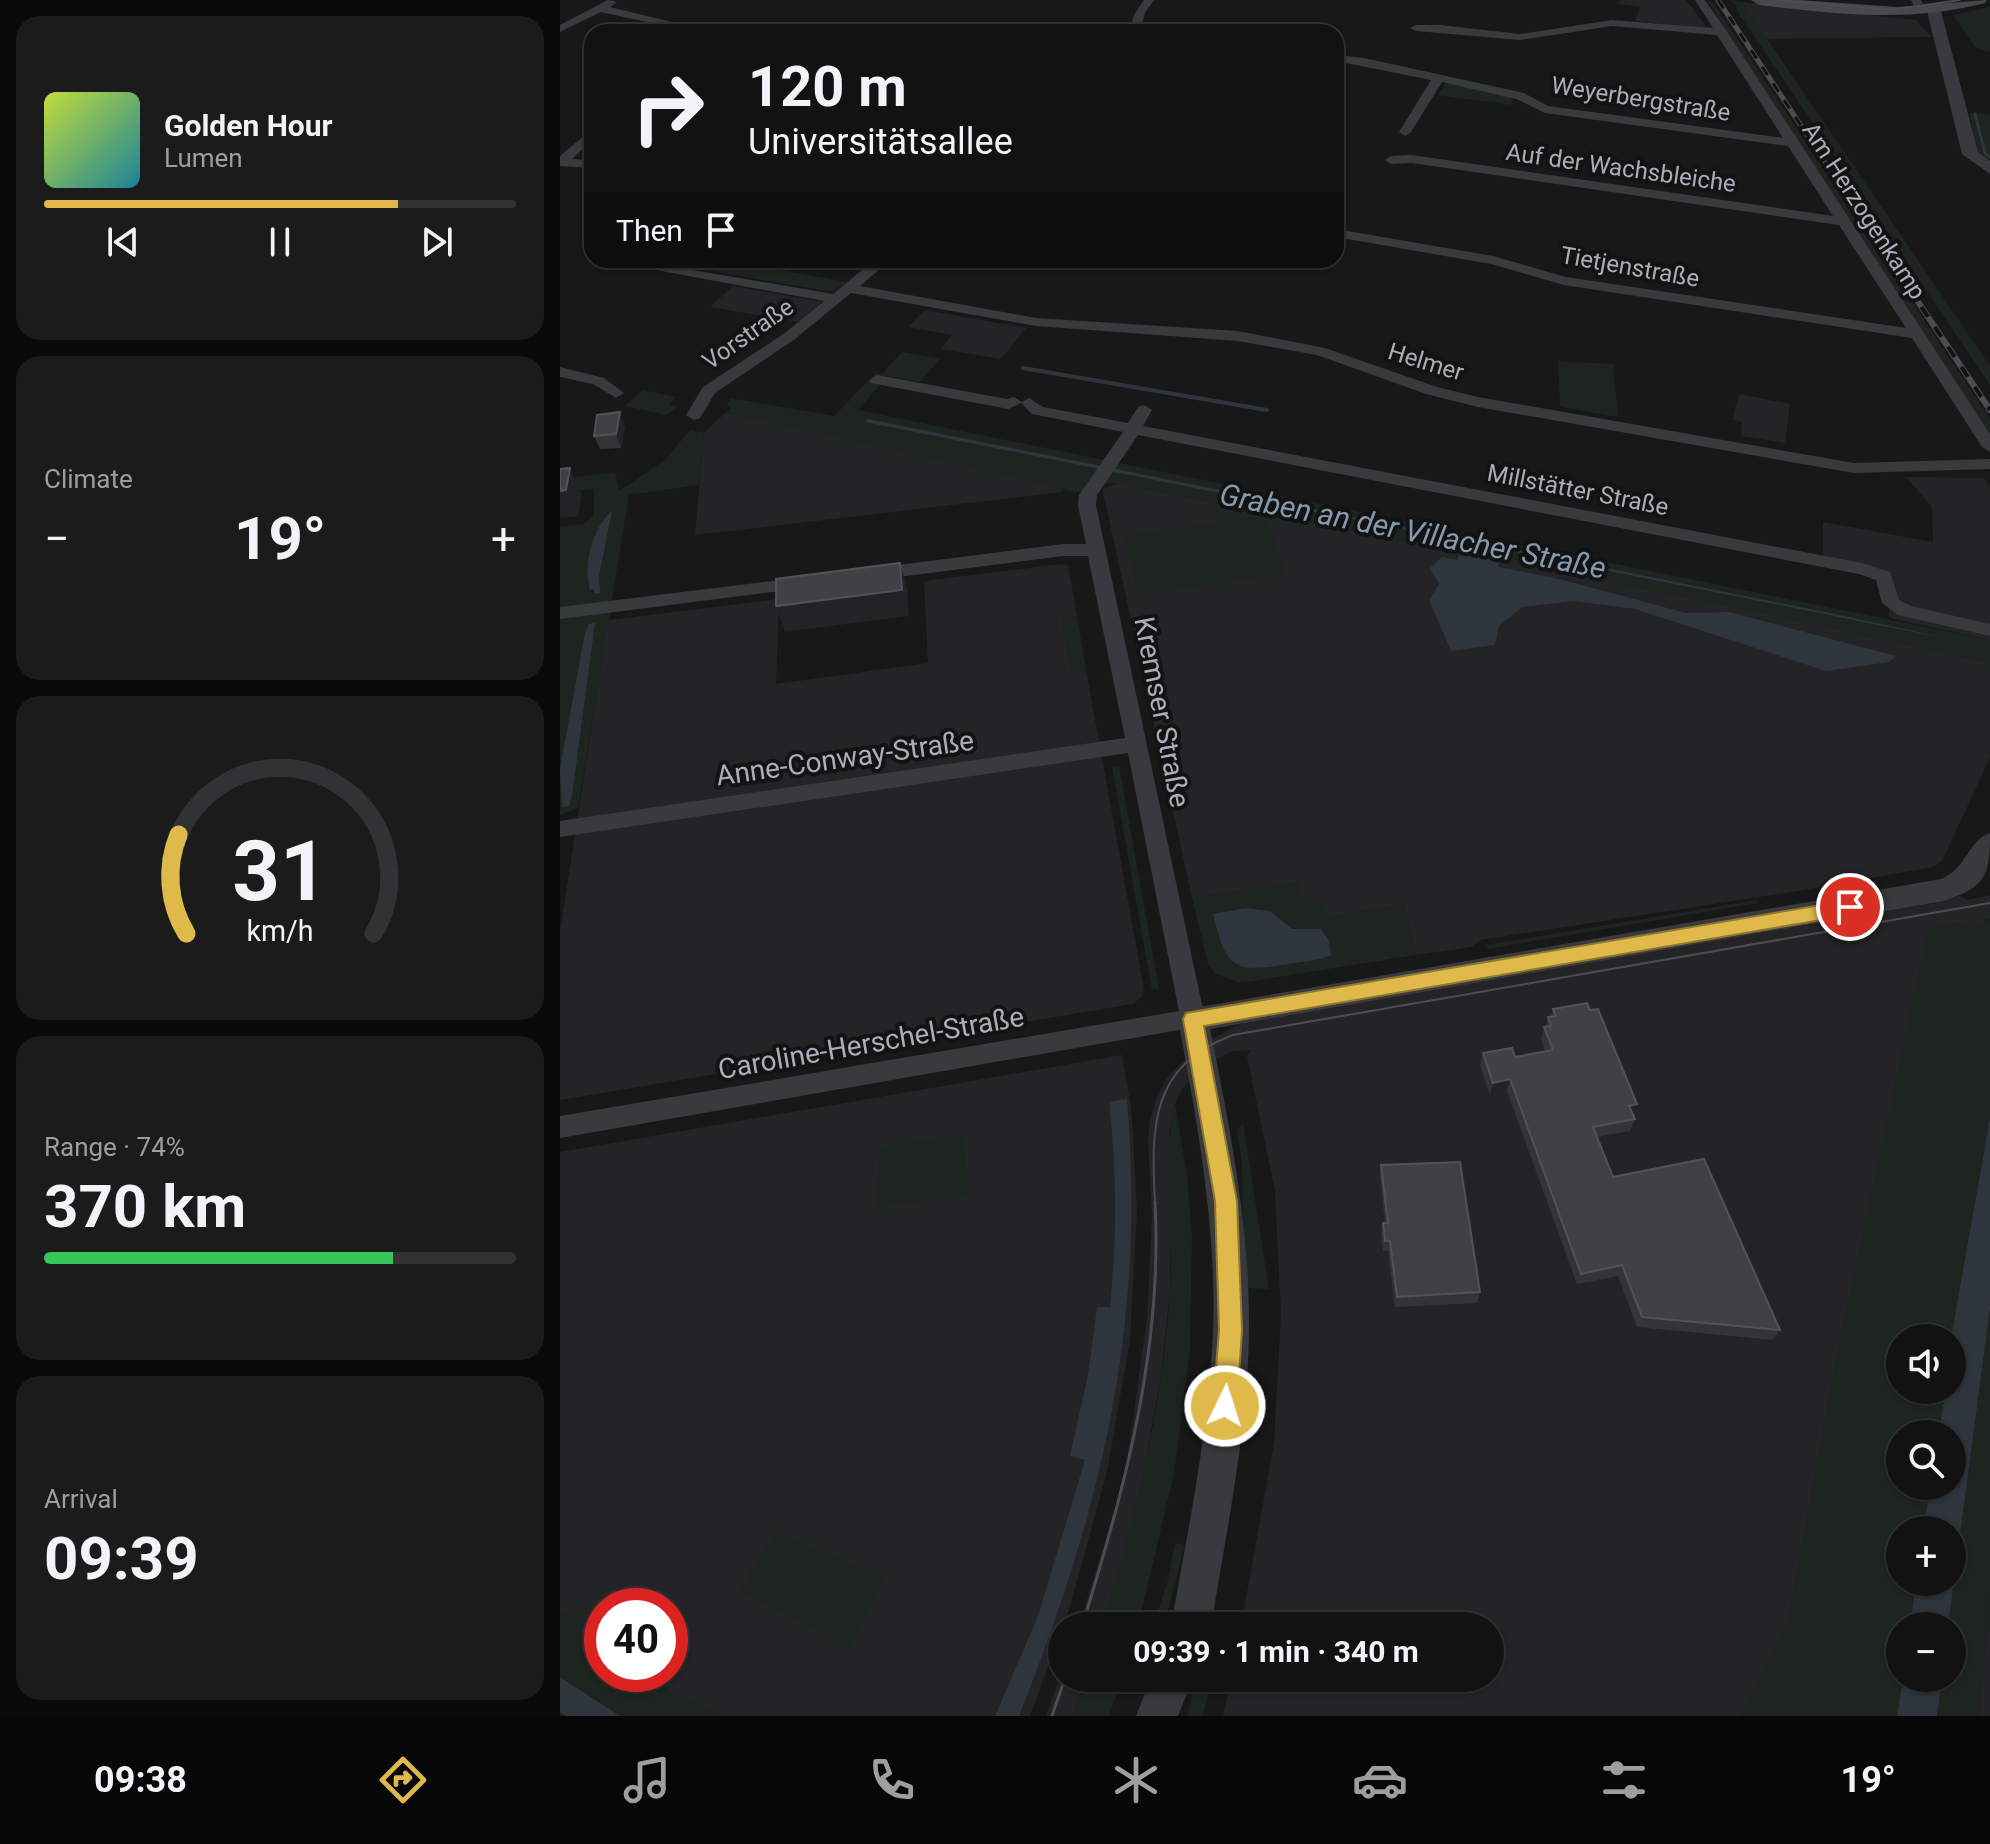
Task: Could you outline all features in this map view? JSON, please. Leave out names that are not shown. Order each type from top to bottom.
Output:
[{"type":"main road","points":[[1759,0],[1862,12],[1925,4]]},
{"type":"main road","points":[[1806,0],[1861,6],[1979,0]]},
{"type":"street","points":[[560,29],[615,0]]},
{"type":"street","points":[[1133,0],[1148,1],[1137,24]]},
{"type":"street","name":"Am Herzogenkamp","points":[[1700,0],[1990,447]]},
{"type":"street","points":[[1925,4],[1944,50],[1970,154],[1990,169]]},
{"type":"street","points":[[602,9],[670,24]]},
{"type":"street","points":[[1416,28],[1520,37],[1612,23],[1722,32]]},
{"type":"street","name":"Weyerbergstraße","points":[[1344,60],[1520,96],[1545,109],[1793,143]]},
{"type":"street","points":[[1405,132],[1438,78]]},
{"type":"street","points":[[560,162],[584,140]]},
{"type":"street","name":"Auf der Wachsbleiche","points":[[1391,160],[1412,159],[1845,222]]},
{"type":"street","points":[[560,162],[584,164]]},
{"type":"street","name":"Tietjenstraße","points":[[1344,234],[1493,260],[1564,281],[1919,335]]},
{"type":"street","name":"Vorstraße","points":[[668,268],[838,299]]},
{"type":"street","name":"Vorstraße","points":[[694,415],[709,390],[838,299],[874,268]]},
{"type":"street","name":"Helmer","points":[[851,289],[1036,322],[1238,336],[1320,351],[1398,381],[1478,402],[1663,436],[1676,435],[1762,449],[1778,456],[1854,468],[1990,464]]},
{"type":"street","points":[[560,372],[598,381],[616,393]]},
{"type":"street","points":[[877,380],[1008,404],[1021,403],[1038,411],[1133,429]]},
{"type":"street","name":"Kremser Straße","points":[[1144,410],[1109,468],[1088,495],[1193,1019]]},
{"type":"street","name":"Millstätter Straße","points":[[1133,429],[1862,569],[1884,576],[1891,603],[1905,611],[1990,630]]},
{"type":"street","points":[[850,577],[1063,550],[1097,550]]},
{"type":"street","points":[[560,613],[819,581]]},
{"type":"street","name":"Anne-Conway-Straße","points":[[560,829],[1137,744]]},
{"type":"street","points":[[1193,1612],[1215,1486],[1231,1330],[1226,1201],[1193,1019],[1880,903],[1964,882],[1990,844]]},
{"type":"street","name":"Caroline-Herschel-Straße","points":[[560,1127],[1193,1019]]},
{"type":"street","points":[[1157,1716],[1166,1692]]},
{"type":"street","points":[[1178,1716],[1182,1692]]},
{"type":"shaded area","points":[[1621,0],[1686,0],[1707,28],[1635,21],[1640,7],[1618,4]]},
{"type":"shaded area","points":[[1707,0],[1714,4],[1990,419],[1990,439]]},
{"type":"shaded area","points":[[1730,0],[1742,2],[1990,366],[1990,385],[1737,11],[1736,5]]},
{"type":"shaded area","points":[[1742,2],[1916,20],[1932,37],[1765,39]]},
{"type":"shaded area","points":[[1990,7],[1990,52],[1976,48],[1953,15]]},
{"type":"shaded area","points":[[1446,83],[1513,100],[1510,105],[1438,95]]},
{"type":"shaded area","points":[[1969,113],[1990,114],[1990,162],[1978,152]]},
{"type":"shaded area","points":[[694,268],[768,268],[846,282],[833,292]]},
{"type":"shaded area","points":[[733,286],[822,302],[798,322],[710,307]]},
{"type":"shaded area","points":[[925,310],[1026,328],[1001,359],[941,349],[952,335],[908,327]]},
{"type":"shaded area","points":[[902,352],[940,359],[920,382],[887,376],[858,410],[1990,640],[1990,663],[1768,614],[1117,483],[1089,484],[1082,492],[1075,492],[725,413],[731,408],[727,405],[730,398],[834,416],[876,373],[882,374]]},
{"type":"shaded area","points":[[1558,361],[1613,364],[1618,417],[1560,407]]},
{"type":"shaded area","points":[[643,390],[676,397],[669,404],[677,407],[666,415],[625,406]]},
{"type":"shaded area","points":[[1739,394],[1790,404],[1785,443],[1741,436],[1742,422],[1732,420]]},
{"type":"shaded area","points":[[725,413],[1062,487],[1063,492],[695,535],[704,433]]},
{"type":"shaded area","points":[[690,430],[704,433],[699,485],[629,495],[578,808],[560,815],[560,527],[583,524],[594,516],[594,489],[560,492],[560,479],[615,472],[619,491],[665,460]]},
{"type":"shaded area","points":[[1906,477],[1984,478],[1990,486],[1990,640],[1889,618],[1891,575],[1823,561],[1823,522],[1933,542],[1932,507]]},
{"type":"shaded area","points":[[1117,483],[1768,614],[1990,663],[1990,758],[1942,861],[1933,867],[1804,890],[1480,940],[1471,947],[1416,955],[1404,905],[1329,917],[1305,903],[1298,882],[1192,898],[1103,492],[1103,489]]},
{"type":"shaded area","points":[[1266,516],[1286,575],[1138,595],[1124,534]]},
{"type":"shaded area","points":[[1068,565],[1077,616],[1062,618],[1071,672],[1086,670],[1144,989],[1142,996],[1133,1004],[560,1100],[560,932],[608,620],[779,599],[776,684],[928,663],[924,581]]},
{"type":"shaded area","points":[[1077,616],[1086,670],[1071,672],[1062,618]]},
{"type":"shaded area","points":[[1119,766],[1159,989],[1152,990],[1112,767]]},
{"type":"shaded area","points":[[1299,882],[1305,903],[1324,901],[1329,917],[1404,905],[1416,955],[1241,983],[1216,974],[1208,964],[1192,898]]},
{"type":"shaded area","points":[[1990,895],[1990,919],[1970,927],[1955,923],[1930,927],[1837,1356],[1788,1623],[1742,1716],[1223,1716],[1228,1692],[1504,1692],[1504,1612],[1244,1612],[1274,1443],[1281,1314],[1275,1191],[1247,1056],[1252,1050],[1233,1051],[1202,1066],[1182,1089],[1175,1104],[1169,1133],[1170,1292],[1161,1375],[1136,1514],[1106,1612],[1083,1612],[1126,1472],[1147,1316],[1152,1216],[1148,1141],[1150,1119],[1167,1078],[1198,1046],[1248,1020],[1936,903],[1960,896],[1967,900]]},
{"type":"shaded area","points":[[1756,900],[1758,903],[1488,949],[1486,945]]},
{"type":"shaded area","points":[[1990,919],[1990,1118],[1954,1324],[1886,1324],[1886,1404],[1943,1404],[1941,1420],[1886,1420],[1886,1500],[1928,1500],[1926,1516],[1886,1516],[1886,1596],[1914,1596],[1912,1612],[1886,1612],[1886,1692],[1901,1692],[1897,1716],[1742,1716],[1788,1623],[1837,1356],[1927,933],[1930,927],[1955,923],[1970,927]]},
{"type":"shaded area","points":[[1122,1055],[1131,1107],[1137,1211],[1130,1340],[1107,1472],[1068,1612],[1048,1612],[1048,1667],[1030,1716],[722,1716],[670,1692],[688,1692],[688,1588],[584,1588],[584,1627],[560,1609],[560,1152]]},
{"type":"shaded area","points":[[1175,1104],[1187,1175],[1192,1237],[1190,1348],[1174,1474],[1141,1612],[1106,1612],[1146,1461],[1161,1377],[1171,1270],[1168,1172]]},
{"type":"shaded area","points":[[1243,1123],[1269,1289],[1244,1288],[1242,1164],[1237,1131]]},
{"type":"shaded area","points":[[963,1133],[969,1197],[876,1208],[880,1147]]},
{"type":"shaded area","points":[[1990,1309],[1990,1590],[1979,1716],[1937,1716],[1940,1692],[1966,1692],[1966,1612],[1950,1612],[1952,1596],[1966,1596],[1966,1516],[1963,1516]]},
{"type":"shaded area","points":[[776,1532],[885,1577],[849,1649],[739,1591]]},
{"type":"shaded area","points":[[1175,1543],[1185,1545],[1168,1612],[1158,1612]]},
{"type":"shaded area","points":[[1990,1590],[1990,1716],[1979,1716]]},
{"type":"shaded area","points":[[560,1609],[584,1627],[584,1692],[670,1692],[722,1716],[560,1716]]},
{"type":"shaded area","points":[[1055,1692],[1080,1692],[1072,1716],[1046,1716]]},
{"type":"shaded area","points":[[1080,1692],[1117,1692],[1109,1716],[1072,1716]]},
{"type":"shaded area","points":[[1192,1692],[1209,1692],[1203,1716],[1188,1716]]},
{"type":"water","name":"Graben an der Villacher Straße","points":[[868,419],[1830,613],[1959,641],[865,422]]},
{"type":"water","points":[[612,511],[599,576],[600,593],[594,594],[588,580],[591,548],[599,527]]},
{"type":"water","points":[[1460,553],[1498,560],[1499,567],[1559,579],[1686,613],[1729,612],[1896,656],[1889,662],[1826,671],[1635,609],[1574,601],[1522,607],[1499,626],[1495,645],[1451,651],[1429,600],[1439,584],[1430,568],[1442,557],[1457,560]]},
{"type":"water","points":[[595,623],[572,796],[569,806],[562,807],[560,768],[585,633],[589,624]]},
{"type":"water","points":[[1245,908],[1270,911],[1292,929],[1321,929],[1329,941],[1331,955],[1269,967],[1243,967],[1234,963],[1222,946],[1213,914]]},
{"type":"water","points":[[1127,1099],[1131,1182],[1130,1261],[1123,1338],[1111,1414],[1095,1489],[1074,1563],[1057,1612],[1048,1612],[1048,1639],[1019,1716],[995,1716],[1038,1616],[1085,1460],[1070,1456],[1088,1375],[1097,1307],[1110,1307],[1115,1179],[1109,1102]]},
{"type":"water","points":[[1990,1118],[1990,1309],[1966,1490],[1966,1420],[1941,1420],[1943,1404],[1966,1404],[1966,1324],[1953,1324]]},
{"type":"water","points":[[1928,1500],[1965,1500],[1963,1516],[1926,1516]]},
{"type":"water","points":[[1914,1596],[1952,1596],[1950,1612],[1912,1612]]},
{"type":"water","points":[[560,1677],[620,1716],[566,1716],[560,1712]]},
{"type":"water","points":[[1901,1692],[1940,1692],[1937,1716],[1897,1716]]},
{"type":"building","points":[[620,412],[616,434],[594,436],[597,415]]},
{"type":"building","points":[[570,468],[566,490],[560,491],[560,469]]},
{"type":"building","points":[[900,563],[902,590],[776,606],[776,579]]},
{"type":"building","points":[[1587,1003],[1590,1010],[1598,1009],[1637,1104],[1629,1106],[1635,1119],[1593,1127],[1613,1177],[1704,1159],[1780,1330],[1642,1317],[1622,1265],[1581,1274],[1510,1079],[1493,1083],[1483,1053],[1512,1048],[1515,1057],[1553,1050],[1544,1027],[1551,1026],[1548,1017],[1556,1016],[1553,1009]]},
{"type":"building","points":[[1460,1162],[1480,1292],[1397,1297],[1390,1241],[1385,1241],[1383,1223],[1388,1223],[1381,1165]]},
{"type":"waterway","points":[[1975,114],[1985,153],[1990,157]]},
{"type":"waterway","points":[[1023,368],[1267,410]]},
{"type":"tram line","points":[[1776,0],[1891,10],[1960,0]]},
{"type":"tram line","points":[[1155,1204],[1154,1149],[1161,1102],[1185,1064],[1206,1048],[1233,1035],[1990,903]]},
{"type":"tram line","points":[[1086,1612],[1126,1470],[1147,1364],[1156,1256],[1155,1202]]},
{"type":"tram line","points":[[1052,1716],[1060,1692]]},
{"type":"railway","points":[[1718,0],[1856,209]]},
{"type":"railway","points":[[1855,207],[1990,410]]},
{"type":"route","points":[[1225,1406],[1231,1330],[1226,1201],[1193,1019],[1850,907]]}]
